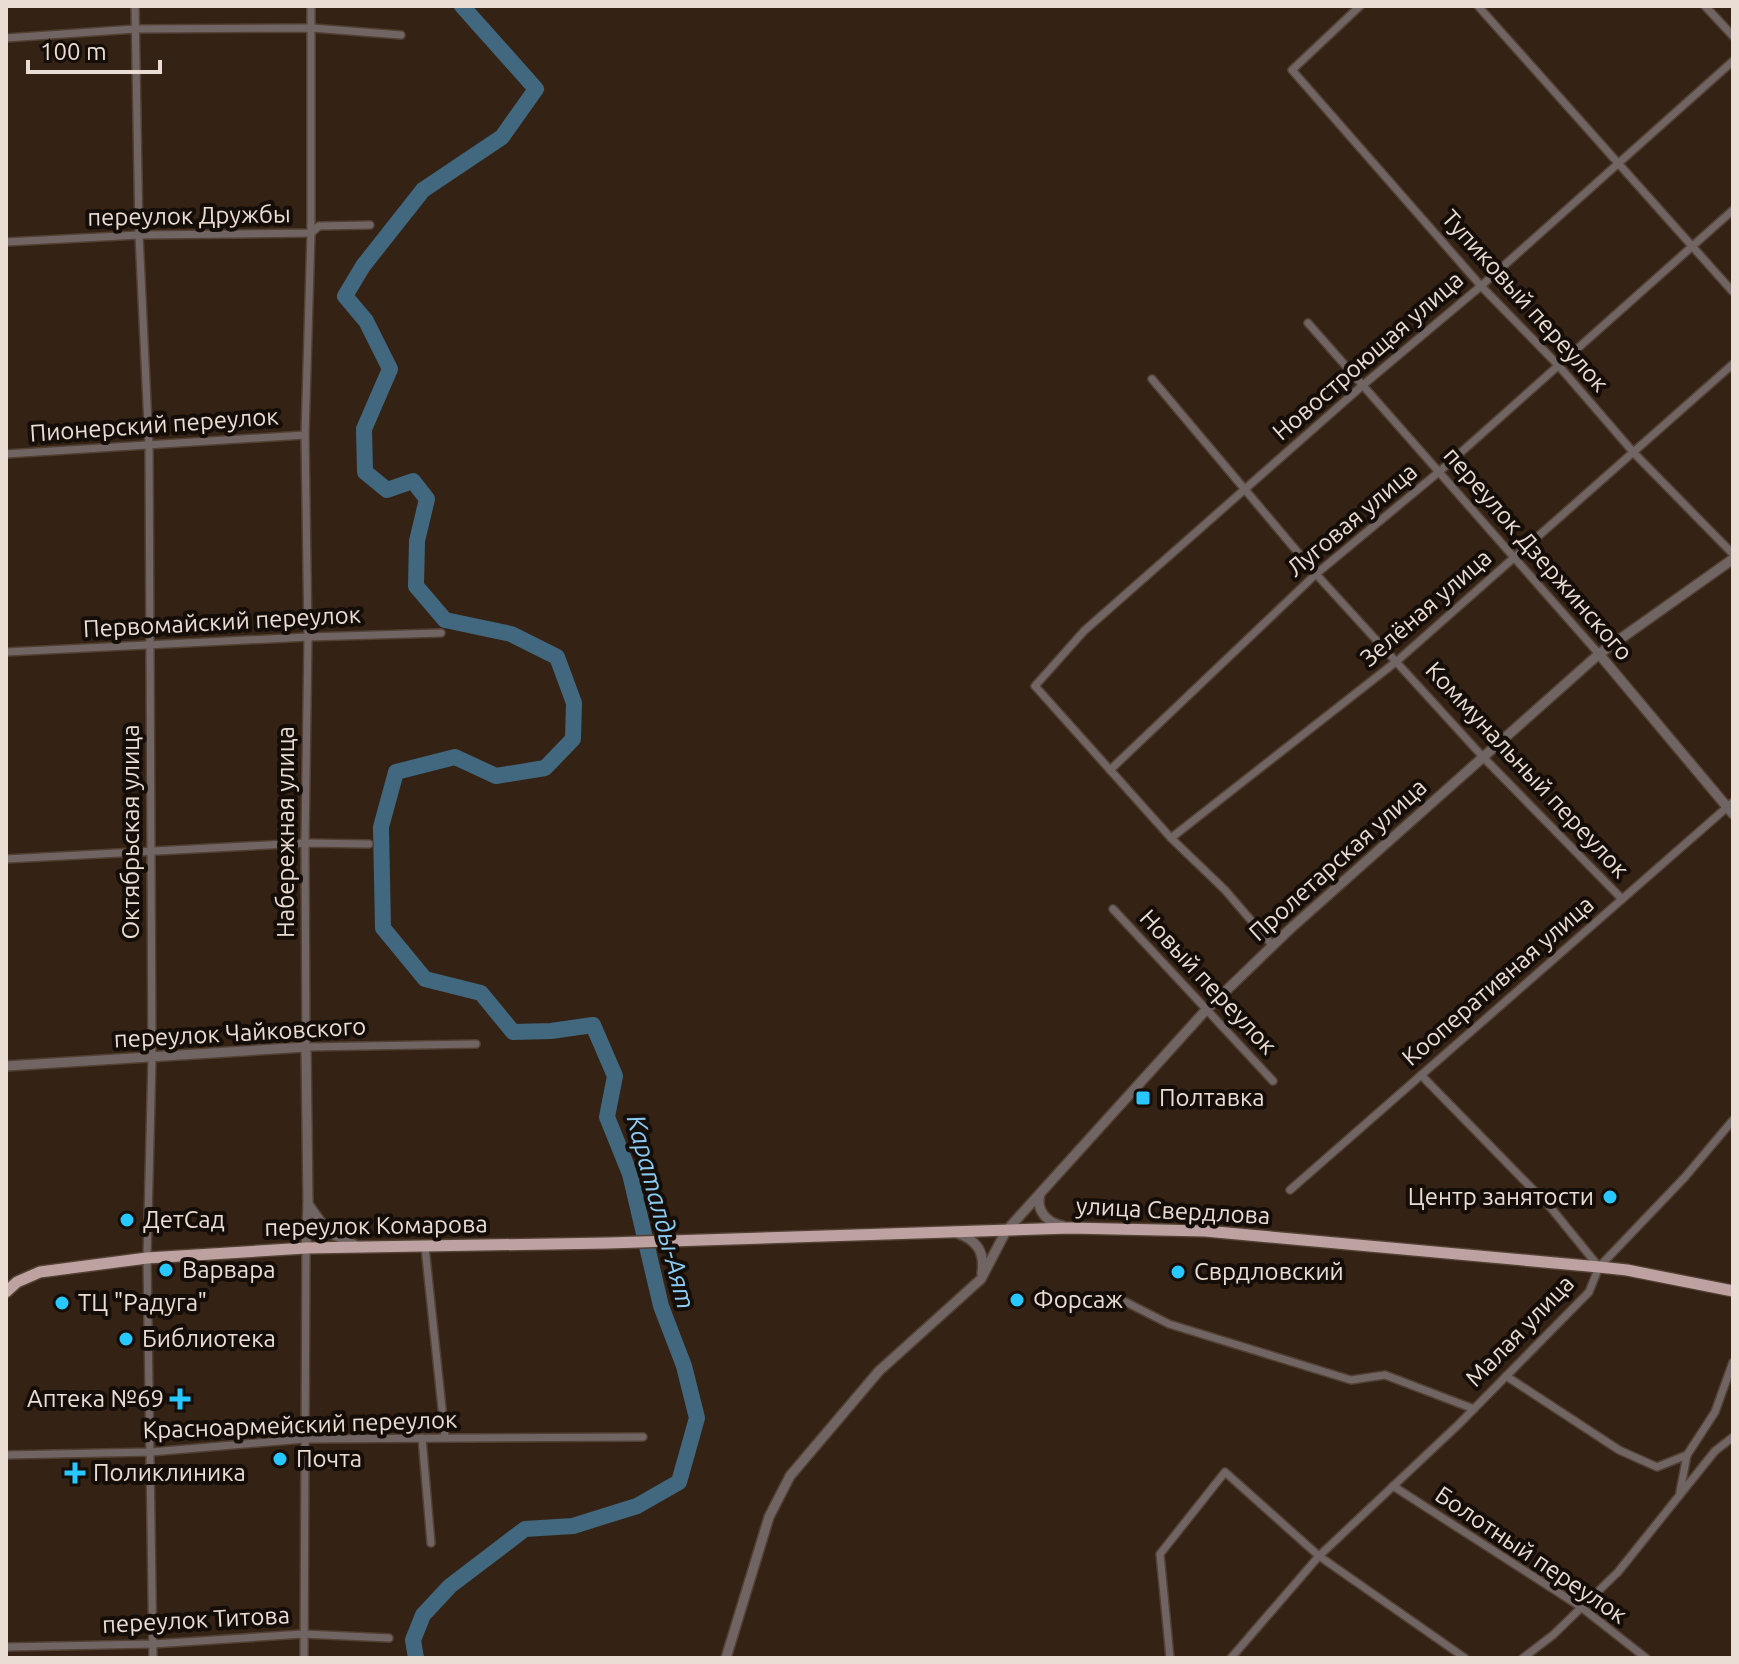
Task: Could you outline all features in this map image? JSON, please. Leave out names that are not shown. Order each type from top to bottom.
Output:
[{"type":"main road","name":"улица Свердлова","points":[[608,1243],[1070,1228],[1205,1231],[1627,1270],[1733,1291]]},
{"type":"main road","name":"переулок Комарова","points":[[7,1287],[40,1272],[147,1258],[359,1246],[608,1243]]},
{"type":"street","name":"Октябрьская улица","points":[[135,6],[139,235],[149,446],[152,1058],[147,1258],[153,1658]]},
{"type":"street","name":"Набережная улица","points":[[304,1658],[308,1204],[305,435],[311,233],[311,6]]},
{"type":"street","name":"Тупиковый переулок","points":[[1360,6],[1292,70],[1481,286],[1733,556]]},
{"type":"street","points":[[1478,6],[1733,292]]},
{"type":"street","points":[[1705,6],[1733,36]]},
{"type":"street","points":[[6,38],[135,29],[312,28],[401,35]]},
{"type":"street","name":"Новостроющая улица","points":[[1110,770],[1035,686],[1084,631],[1363,385],[1481,286],[1733,61]]},
{"type":"street","name":"Луговая улица","points":[[1110,770],[1316,574],[1440,471],[1733,210]]},
{"type":"street","name":"переулок Дружбы","points":[[6,242],[139,235],[311,233],[319,226],[370,225]]},
{"type":"street","name":"переулок Дзержинского","points":[[1308,323],[1731,808]]},
{"type":"street","name":"Зелёная улица","points":[[1171,838],[1397,661],[1733,364]]},
{"type":"street","name":"Коммунальный переулок","points":[[1152,379],[1316,574],[1483,757],[1622,899]]},
{"type":"street","name":"Пионерский переулок","points":[[6,454],[305,435]]},
{"type":"street","name":"Пролетарская улица","points":[[981,1279],[1006,1231],[1205,1011],[1273,946],[1599,654],[1733,556]]},
{"type":"street","name":"Первомайский переулок","points":[[6,652],[441,633]]},
{"type":"street","points":[[1110,770],[1171,838],[1225,890],[1273,946]]},
{"type":"street","name":"Кооперативная улица","points":[[1290,1190],[1622,899],[1731,808]]},
{"type":"street","points":[[6,859],[305,843],[369,844]]},
{"type":"street","name":"Новый переулок","points":[[1113,909],[1273,1081]]},
{"type":"street","name":"переулок Чайковского","points":[[6,1066],[306,1047],[476,1044]]},
{"type":"street","points":[[1421,1075],[1551,1208],[1599,1267]]},
{"type":"street","name":"Малая улица","points":[[1231,1658],[1319,1556],[1474,1409],[1589,1292],[1599,1267],[1685,1177],[1733,1120]]},
{"type":"street","points":[[1041,1191],[1038,1200],[1045,1217],[1054,1224],[1070,1228]]},
{"type":"street","points":[[308,1204],[328,1232],[359,1246]]},
{"type":"street","points":[[726,1658],[769,1517],[790,1476],[879,1371],[981,1279],[981,1251],[974,1241],[950,1232]]},
{"type":"street","points":[[425,1247],[445,1437]]},
{"type":"street","points":[[1114,1296],[1169,1324],[1351,1380],[1385,1375],[1474,1409]]},
{"type":"street","points":[[1680,1494],[1687,1455],[1715,1412],[1733,1362]]},
{"type":"street","points":[[1506,1376],[1619,1450],[1657,1467],[1687,1455]]},
{"type":"street","name":"Красноармейский переулок","points":[[6,1455],[151,1452],[304,1439],[643,1437]]},
{"type":"street","points":[[1523,1658],[1553,1635],[1618,1572],[1715,1451],[1733,1437]]},
{"type":"street","points":[[422,1438],[431,1543]]},
{"type":"street","points":[[1170,1658],[1160,1554],[1225,1472],[1319,1556],[1465,1658]]},
{"type":"street","name":"Болотный переулок","points":[[1393,1486],[1581,1607],[1646,1658]]},
{"type":"street","name":"переулок Титова","points":[[6,1647],[153,1644],[303,1634],[389,1638]]},
{"type":"waterway","name":"Караталды-Аят","points":[[416,1658],[413,1640],[423,1615],[450,1586],[525,1529],[573,1526],[637,1506],[679,1482],[697,1418],[684,1366],[661,1306],[630,1174],[607,1117],[615,1076],[593,1025],[513,1032],[481,993],[425,979],[383,928],[381,827],[396,772],[455,757],[496,776],[545,768],[573,739],[574,703],[557,657],[511,634],[445,620],[416,586],[417,541],[427,499],[413,481],[387,490],[365,472],[364,429],[390,369],[366,321],[345,296],[363,266],[423,190],[502,137],[536,89],[462,6]]},
{"type":"place","name":"Полтавка","points":[[1143,1098]]},
{"type":"place","name":"Центр занятости","points":[[1610,1197]]},
{"type":"place","name":"ДетСад","points":[[127,1220]]},
{"type":"place","name":"Варвара","points":[[166,1270]]},
{"type":"place","name":"Сврдловский","points":[[1178,1272]]},
{"type":"place","name":"Форсаж","points":[[1017,1300]]},
{"type":"place","name":"ТЦ \"Радуга\"","points":[[62,1303]]},
{"type":"place","name":"Библиотека","points":[[126,1339]]},
{"type":"place","name":"Аптека №69","points":[[180,1399]]},
{"type":"place","name":"Почта","points":[[280,1459]]},
{"type":"place","name":"Поликлиника","points":[[75,1473]]}]
